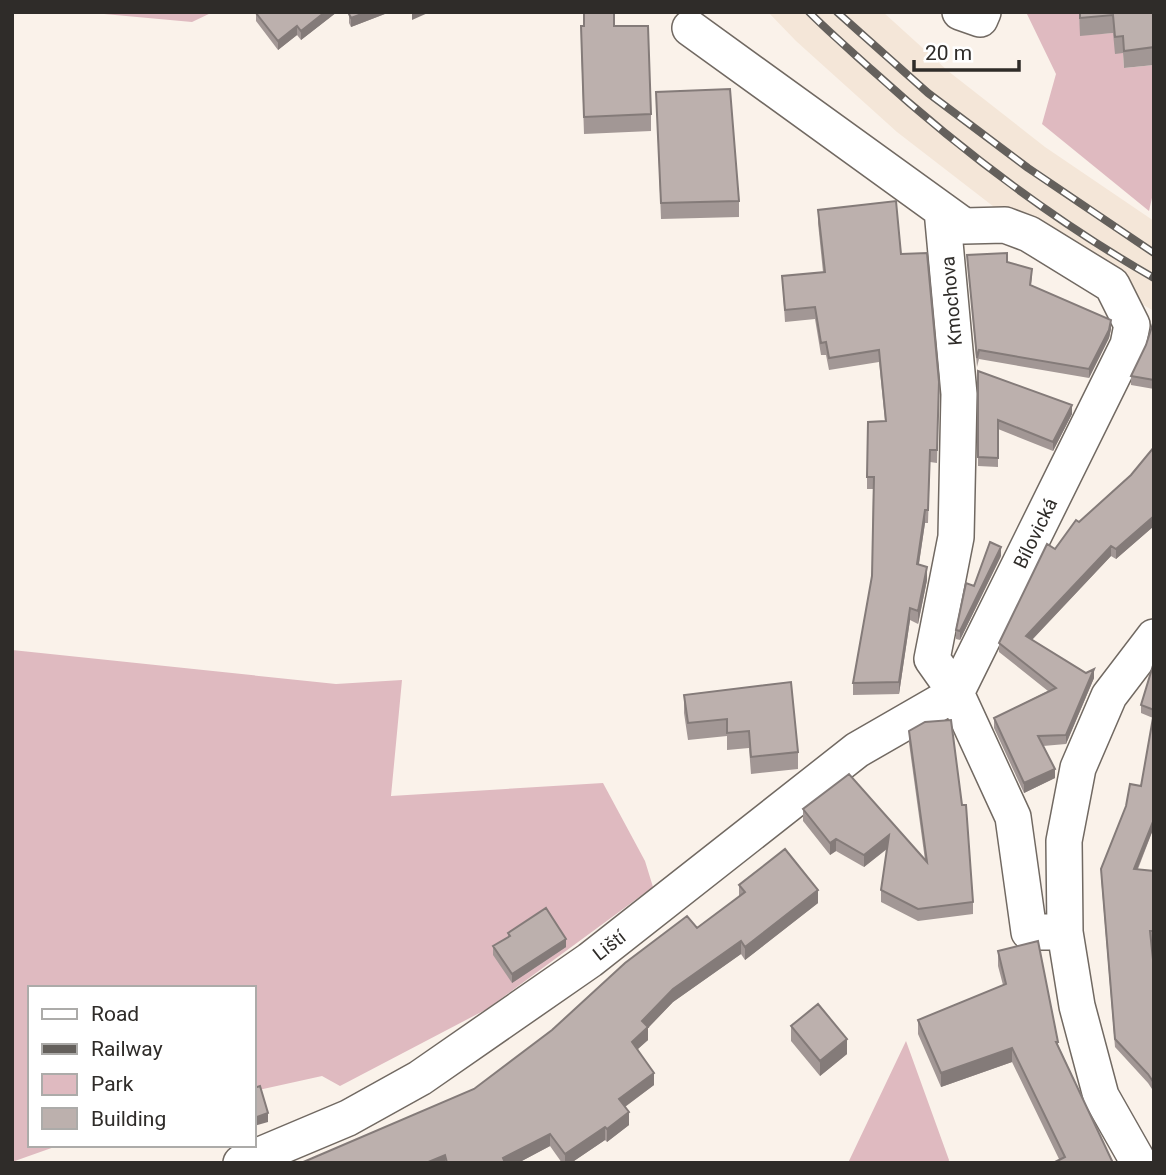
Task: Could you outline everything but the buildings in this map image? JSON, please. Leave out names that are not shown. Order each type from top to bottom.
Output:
[{"type":"street","points":[[960,12],[980,19],[983,12]]},
{"type":"street","points":[[690,28],[942,210]]},
{"type":"street","name":"Kmochova","points":[[942,210],[959,407],[956,537],[932,659],[956,693]]},
{"type":"street","name":"Bílovická","points":[[942,210],[964,226],[1005,225],[1030,234],[1112,285],[1132,325],[1128,345],[956,693]]},
{"type":"street","points":[[1139,1163],[1101,1096],[1077,1006],[1065,932],[1064,841],[1078,768],[1110,696],[1154,637]]},
{"type":"street","points":[[956,693],[1013,817],[1029,932],[1065,932]]},
{"type":"street","name":"Liští","points":[[241,1163],[348,1118],[420,1078],[590,960],[857,750],[956,693]]},
{"type":"shaded area","points":[[768,12],[883,12],[948,71],[1045,147],[1154,221],[1154,311],[1108,285],[998,210],[897,132],[796,41]]},
{"type":"green space","points":[[82,12],[213,12],[192,22]]},
{"type":"green space","points":[[1026,12],[1079,12],[1081,35],[1113,33],[1123,53],[1124,68],[1154,65],[1154,189],[1149,211],[1042,124],[1056,74]]},
{"type":"green space","points":[[12,650],[336,684],[402,680],[391,796],[603,783],[645,861],[653,887],[487,1009],[340,1086],[322,1076],[256,1091],[256,986],[28,986],[28,1147],[54,1147],[12,1162]]},
{"type":"green space","points":[[906,1041],[948,1163],[848,1163]]},
{"type":"railway","points":[[809,12],[905,99],[1007,182],[1079,232],[1154,278]]},
{"type":"railway","points":[[837,12],[928,93],[1028,168],[1154,253]]}]
